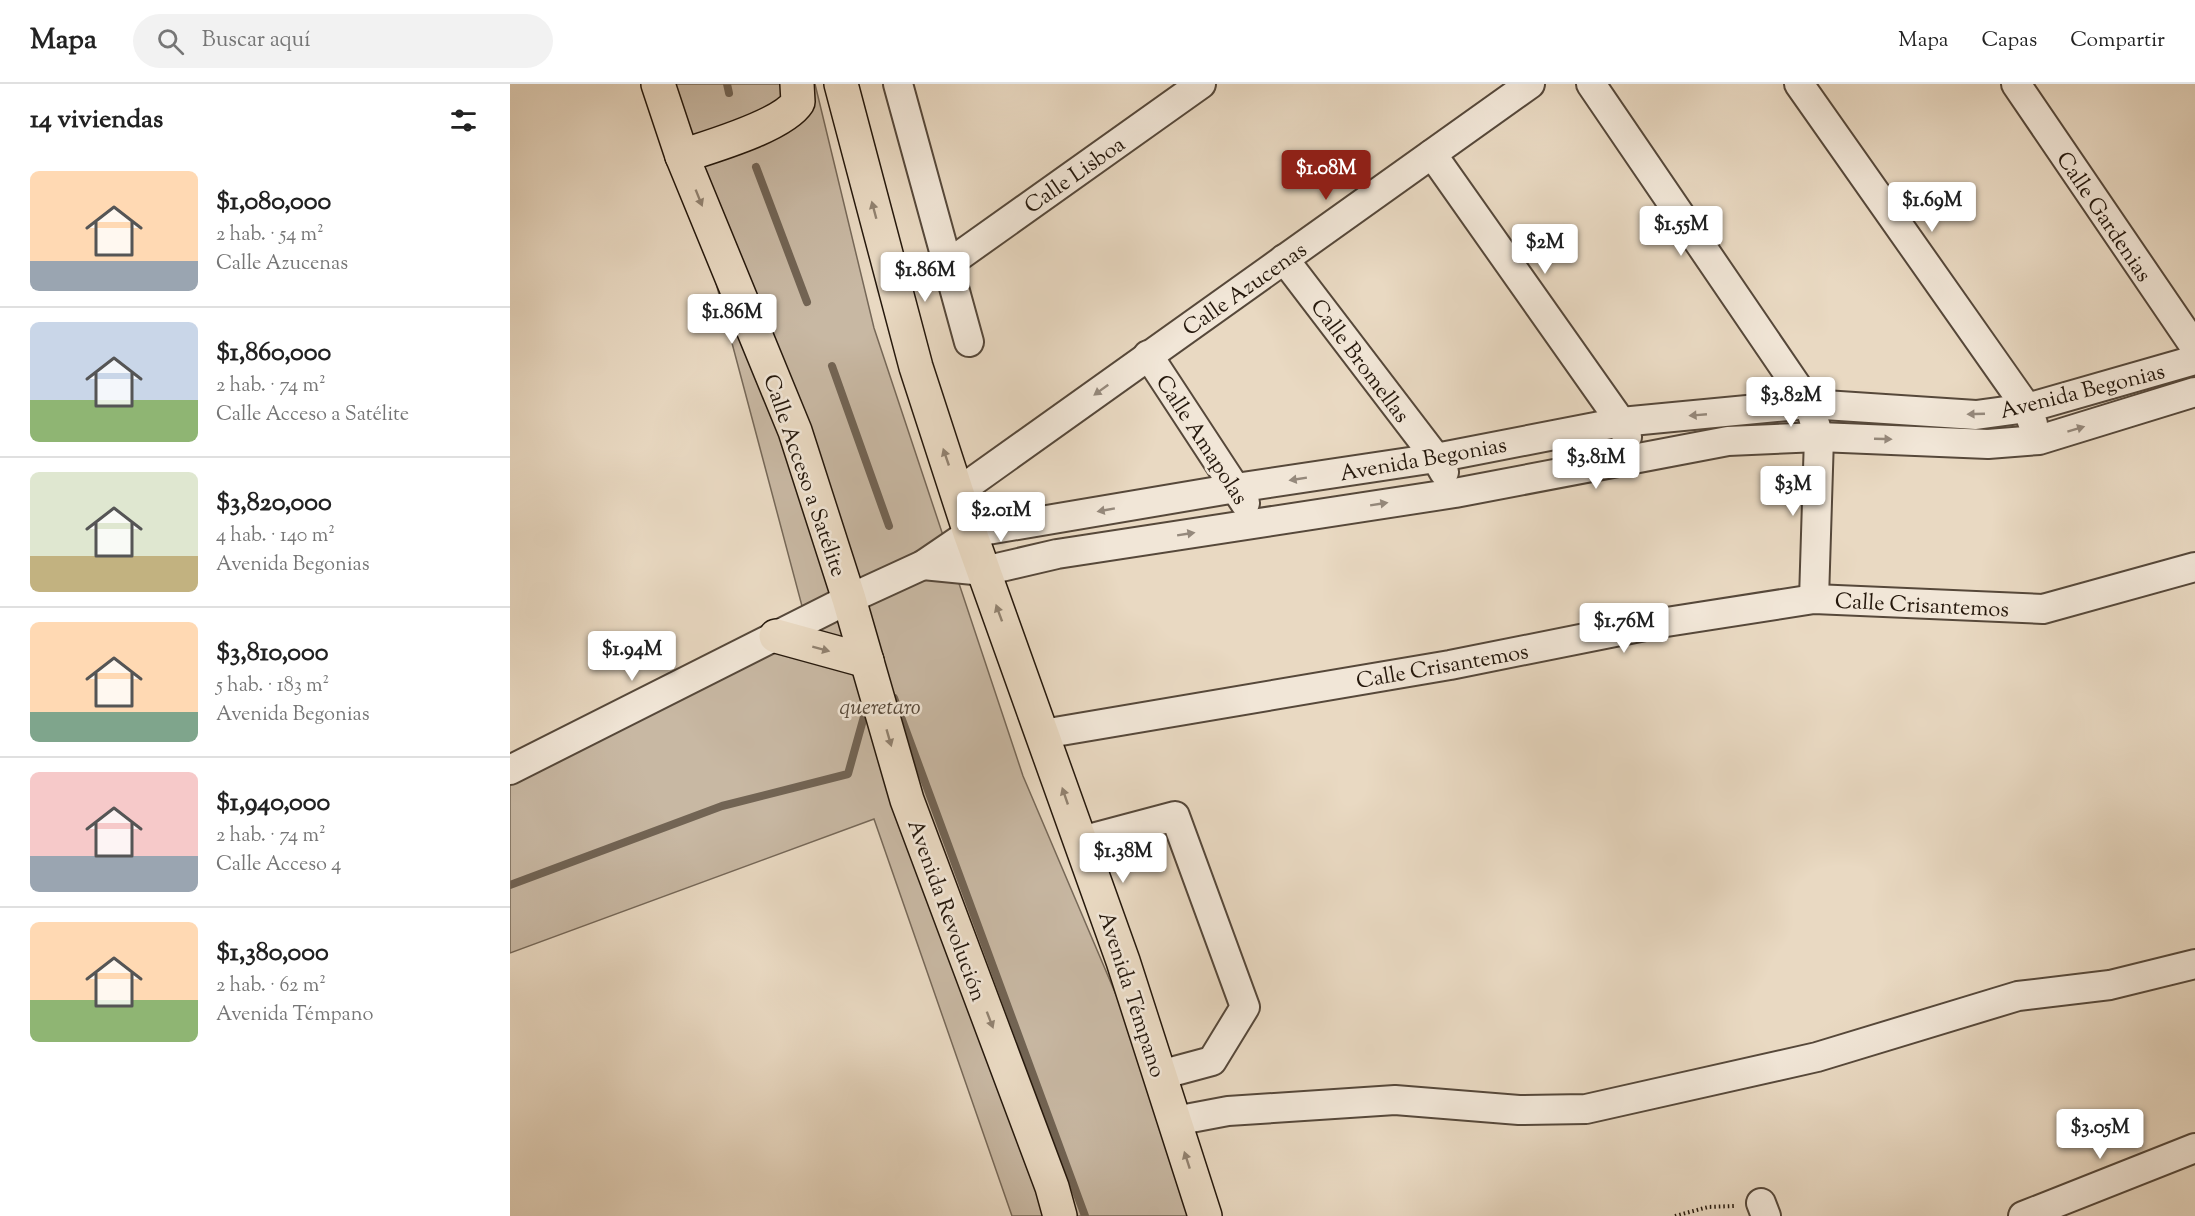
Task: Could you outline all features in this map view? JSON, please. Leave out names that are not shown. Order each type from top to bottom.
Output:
[{"type":"main road","name":"Calle Acceso a Satélite","points":[[658,84],[697,151],[795,431],[849,599]]},
{"type":"main road","points":[[697,151],[766,125],[795,106],[798,98],[796,84]]},
{"type":"main road","points":[[841,84],[916,367],[984,571]]},
{"type":"main road","name":"Avenida Témpano","points":[[984,571],[1081,841],[1205,1216]]},
{"type":"main road","name":"Avenida Revolución","points":[[849,599],[907,800],[1052,1187],[1060,1216]]},
{"type":"main road","points":[[776,636],[867,661]]},
{"type":"street","name":"Calle Lisboa","points":[[948,264],[1201,84]]},
{"type":"street","name":"Calle Azucenas","points":[[958,492],[1530,84]]},
{"type":"street","points":[[1592,84],[1809,404],[1819,437],[1814,599]]},
{"type":"street","points":[[1800,84],[2027,408],[2039,440]]},
{"type":"street","name":"Calle Gardenias","points":[[2016,84],[2195,347]]},
{"type":"street","points":[[907,88],[948,264],[969,342]]},
{"type":"street","points":[[1432,154],[1621,422],[1637,458]]},
{"type":"street","name":"Calle Bromellas","points":[[1284,259],[1436,458],[1455,493]]},
{"type":"street","name":"Calle Amapolas","points":[[1148,356],[1257,522]]},
{"type":"street","name":"Avenida Begonias","points":[[970,533],[1236,488],[1436,458],[1621,422],[1809,404],[1976,415],[2027,408],[2195,360]]},
{"type":"street","name":"Avenida Begonias","points":[[923,565],[984,571],[1057,554],[1455,493],[1728,441],[1819,437],[1988,444],[2039,440],[2195,392]]},
{"type":"street","points":[[510,770],[849,599],[923,565],[970,533]]},
{"type":"street","name":"Calle Crisantemos","points":[[1043,734],[1450,665],[1660,623],[1814,599],[2043,609],[2195,567]]},
{"type":"street","points":[[1081,841],[1174,816],[1245,1007],[1212,1061],[1160,1075]]},
{"type":"street","points":[[1175,1122],[1228,1111],[1395,1100],[1519,1110],[1586,1109],[1817,1057],[2018,996],[2110,984],[2195,964]]},
{"type":"street","points":[[2023,1216],[2195,1148]]},
{"type":"path","points":[[1675,1216],[1708,1207],[1754,1208]]},
{"type":"green space","name":"queretaro","points":[[663,84],[815,84],[874,328],[1023,776],[1191,1171],[1201,1216],[1012,1216],[874,819],[510,953],[510,769],[806,621]]},
{"type":"waterway","points":[[727,84],[729,93]]},
{"type":"waterway","points":[[756,167],[807,302]]},
{"type":"waterway","points":[[832,366],[889,526]]},
{"type":"waterway","points":[[894,698],[1085,1216]]},
{"type":"waterway","points":[[510,885],[722,806],[848,774],[868,702]]}]
